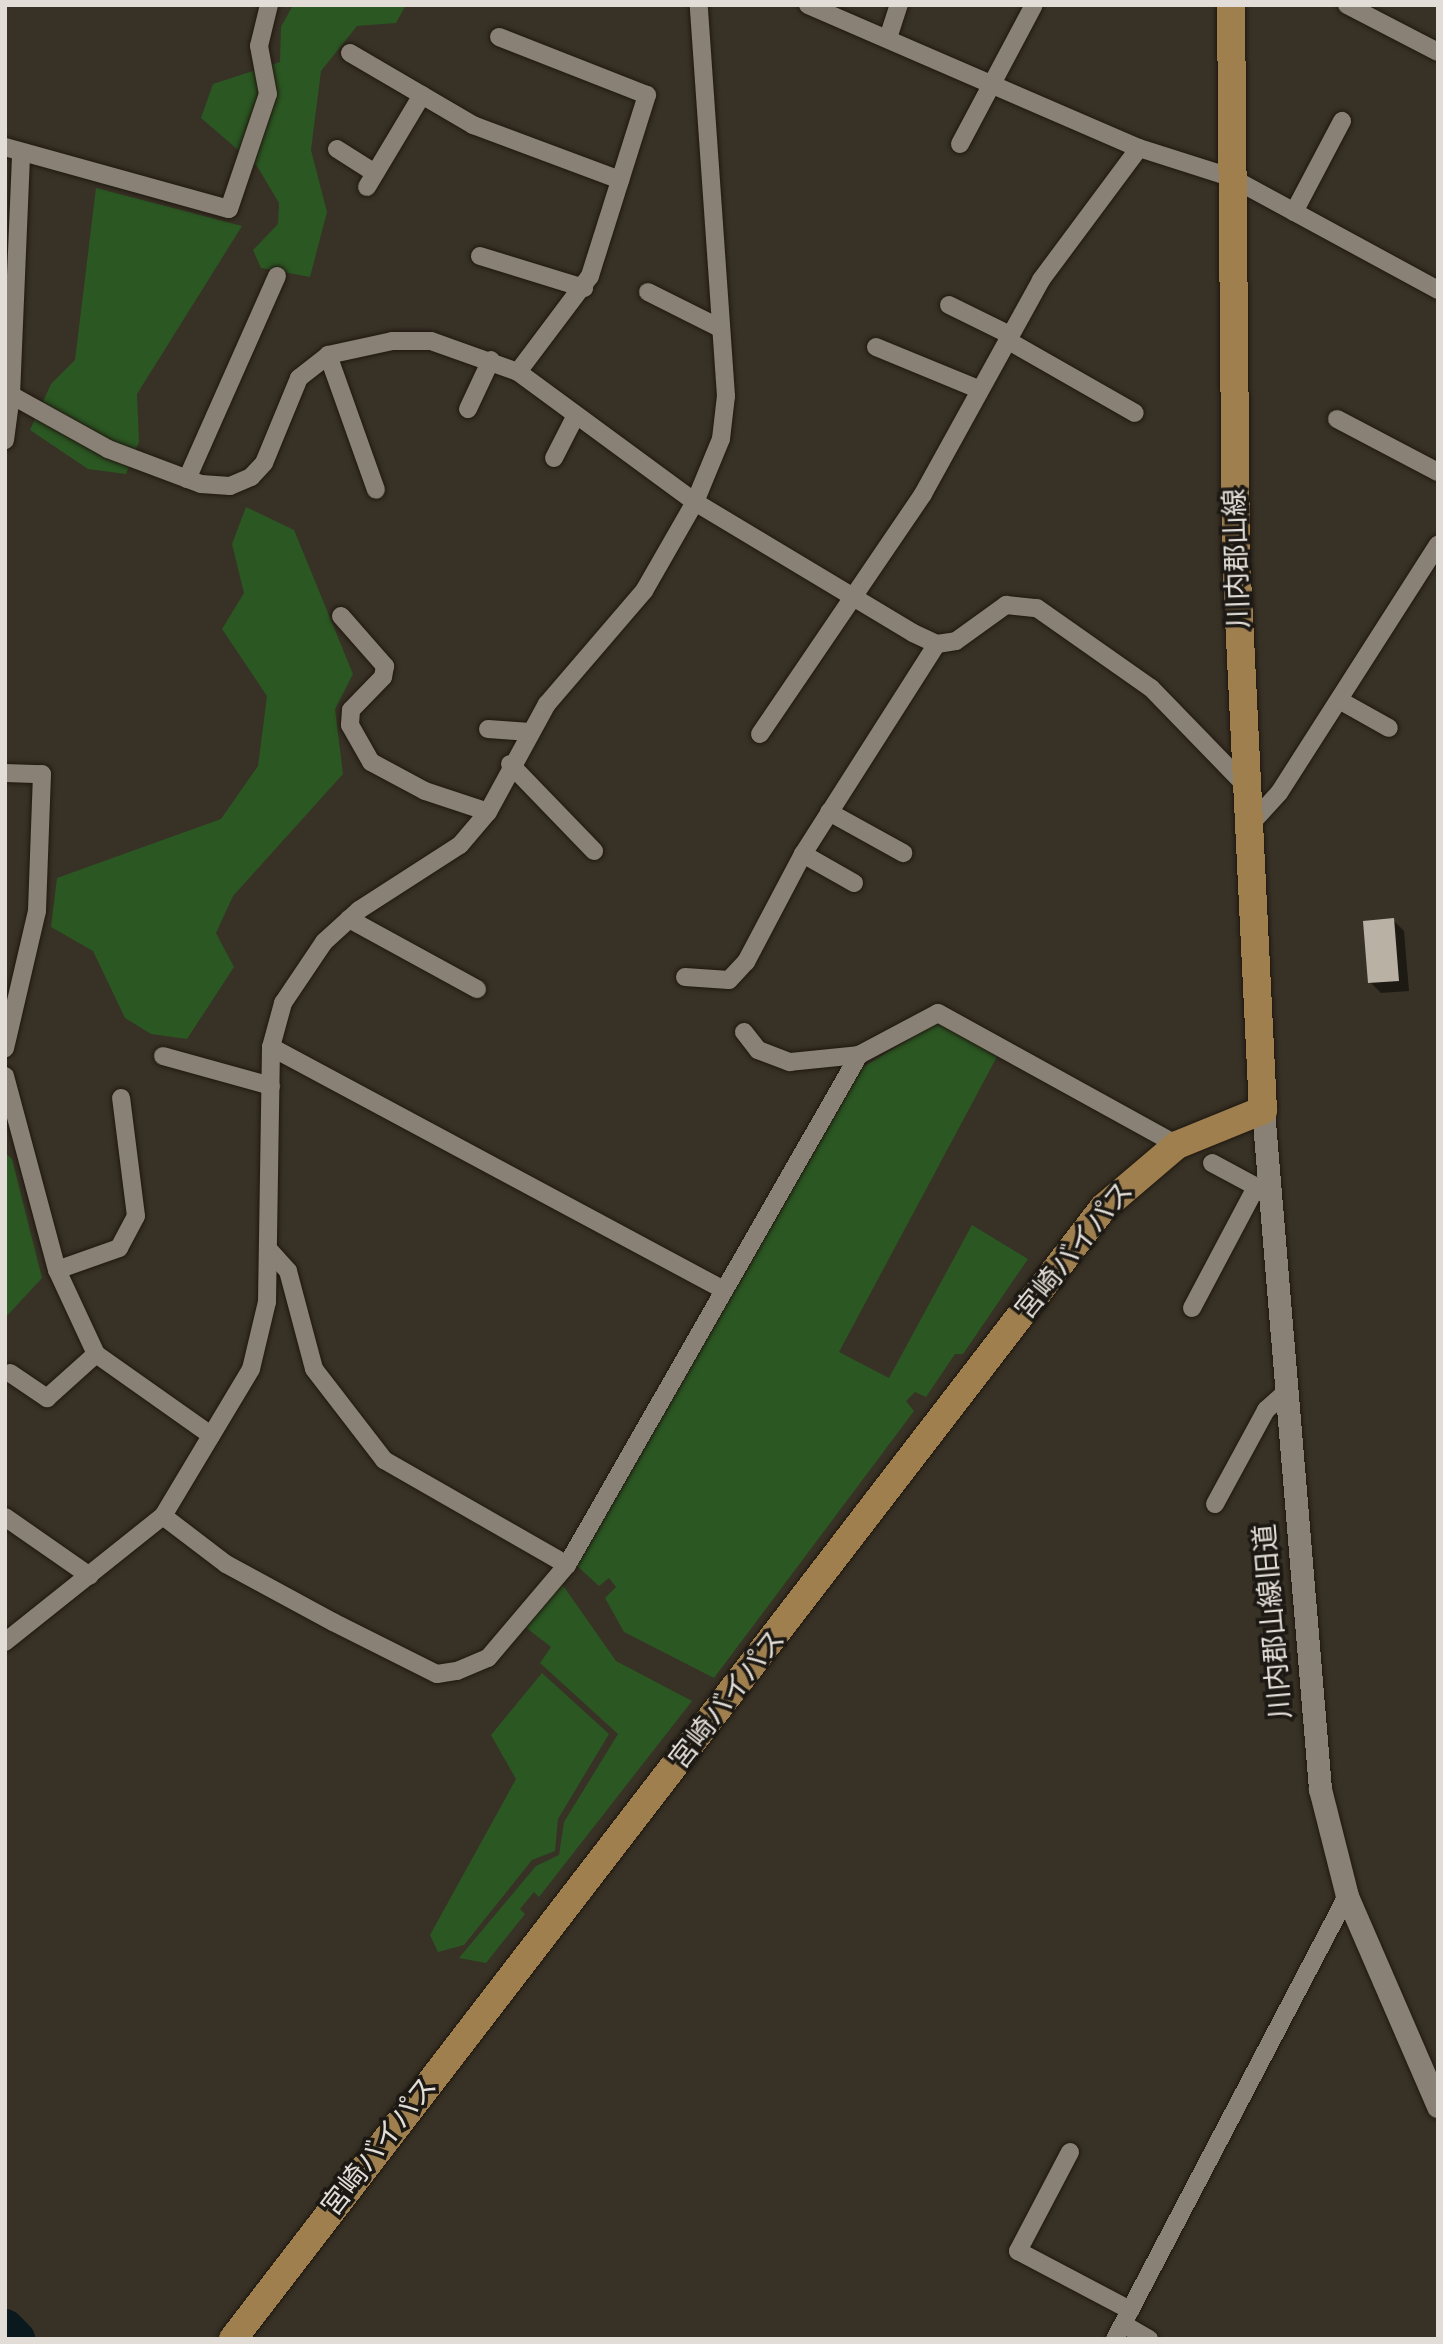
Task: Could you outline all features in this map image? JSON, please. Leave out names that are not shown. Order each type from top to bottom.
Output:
[{"type":"main road","name":"川内郡山線","points":[[1231,5],[1230,177],[1248,828],[1263,1111]]},
{"type":"main road","name":"宮崎バイパス","points":[[233,2339],[1073,1246],[1138,1173],[1177,1145],[1263,1111]]},
{"type":"street","points":[[5,440],[11,395],[13,150],[229,209],[268,94],[258,46],[270,5]]},
{"type":"street","points":[[5,1643],[163,1516],[251,1369],[267,1302],[270,1251],[271,1048],[283,1003],[324,942],[349,919],[460,845],[488,812],[510,764],[530,732],[644,592],[695,502],[721,439],[726,396],[699,5]]},
{"type":"street","points":[[808,5],[889,36],[1139,148],[1230,177],[1438,290]]},
{"type":"street","points":[[889,36],[899,5]]},
{"type":"street","points":[[960,144],[1034,5]]},
{"type":"street","points":[[1347,5],[1438,52]]},
{"type":"street","points":[[499,37],[647,95],[584,288],[518,372]]},
{"type":"street","points":[[350,53],[473,125],[620,180]]},
{"type":"street","points":[[337,149],[371,180],[422,96]]},
{"type":"street","points":[[1294,212],[1342,121]]},
{"type":"street","points":[[760,734],[857,596],[923,494],[1041,280],[1139,148]]},
{"type":"street","points":[[480,256],[584,288]]},
{"type":"street","points":[[187,479],[277,276]]},
{"type":"street","points":[[648,292],[720,328]]},
{"type":"street","points":[[949,305],[1135,413]]},
{"type":"street","points":[[11,395],[108,449],[187,479],[230,486],[251,477],[272,448],[299,377],[328,355],[392,341],[431,341],[491,360],[518,372],[695,502],[937,644],[956,642],[1006,605],[1037,608],[1151,688],[1247,787]]},
{"type":"street","points":[[876,347],[978,390]]},
{"type":"street","points":[[328,355],[376,490]]},
{"type":"street","points":[[468,409],[491,360]]},
{"type":"street","points":[[554,458],[576,415]]},
{"type":"street","points":[[1337,419],[1438,472]]},
{"type":"street","points":[[1248,828],[1279,793],[1438,544]]},
{"type":"street","points":[[341,616],[385,666],[383,677],[351,710],[351,725],[371,762],[425,791],[488,812]]},
{"type":"street","points":[[685,977],[729,980],[746,962],[803,854],[937,644]]},
{"type":"street","points":[[1339,701],[1390,728]]},
{"type":"street","points":[[488,729],[530,732]]},
{"type":"street","points":[[510,764],[594,851]]},
{"type":"street","points":[[5,773],[42,774],[37,911],[5,1048]]},
{"type":"street","points":[[829,813],[903,853]]},
{"type":"street","points":[[803,854],[854,883]]},
{"type":"street","points":[[349,919],[477,989]]},
{"type":"street","points":[[744,1032],[758,1050],[790,1062],[859,1055],[938,1013],[1177,1145]]},
{"type":"street","points":[[271,1048],[720,1289]]},
{"type":"street","points":[[163,1516],[226,1564],[437,1674],[488,1658],[567,1565],[720,1289],[859,1055]]},
{"type":"street","points":[[163,1056],[271,1086]]},
{"type":"street","points":[[5,1076],[57,1270],[96,1354],[211,1435]]},
{"type":"street","points":[[57,1270],[119,1248],[136,1216],[121,1098]]},
{"type":"street","name":"川内郡山線旧道","points":[[1263,1111],[1266,1192],[1314,1747],[1347,1896],[1436,2097]]},
{"type":"street","points":[[1192,1308],[1266,1192],[1212,1163]]},
{"type":"street","points":[[270,1251],[288,1271],[314,1369],[384,1460],[567,1565]]},
{"type":"street","points":[[10,1373],[47,1398],[96,1354]]},
{"type":"street","points":[[1215,1504],[1266,1410],[1284,1394]]},
{"type":"street","points":[[5,1517],[90,1576]]},
{"type":"street","points":[[1123,2324],[1347,1896]]},
{"type":"street","points":[[1070,2152],[1018,2251],[1149,2339]]},
{"type":"green space","points":[[293,5],[406,5],[396,23],[357,26],[321,71],[311,150],[327,212],[310,277],[261,268],[253,250],[278,224],[279,203],[257,166],[201,118],[213,84],[280,62],[281,27]]},
{"type":"green space","points":[[96,188],[242,226],[137,394],[139,442],[126,474],[88,469],[30,430],[51,384],[75,360]]},
{"type":"green space","points":[[246,507],[294,530],[353,674],[335,709],[343,774],[233,896],[216,933],[234,967],[187,1039],[151,1034],[125,1018],[93,951],[51,927],[57,878],[221,819],[258,766],[267,696],[222,629],[244,593],[232,544]]},
{"type":"green space","points":[[937,1022],[999,1053],[839,1352],[889,1378],[972,1225],[1028,1259],[963,1354],[955,1354],[926,1397],[915,1392],[906,1401],[914,1411],[714,1678],[624,1632],[605,1598],[616,1587],[609,1578],[599,1586],[576,1565],[855,1072]]},
{"type":"green space","points":[[5,1153],[12,1159],[42,1278],[5,1318]]},
{"type":"green space","points":[[562,1584],[616,1661],[692,1701],[539,1897],[534,1892],[520,1909],[525,1914],[486,1963],[459,1958],[536,1866],[559,1855],[564,1822],[618,1734],[540,1663],[551,1647],[524,1626]]},
{"type":"green space","points":[[542,1673],[609,1734],[558,1819],[555,1851],[532,1860],[464,1945],[438,1952],[430,1935],[516,1779],[491,1735]]},
{"type":"building","points":[[1394,918],[1399,981],[1368,983],[1363,921]]},
{"type":"waterway","points":[[5,2328],[16,2339]]}]
